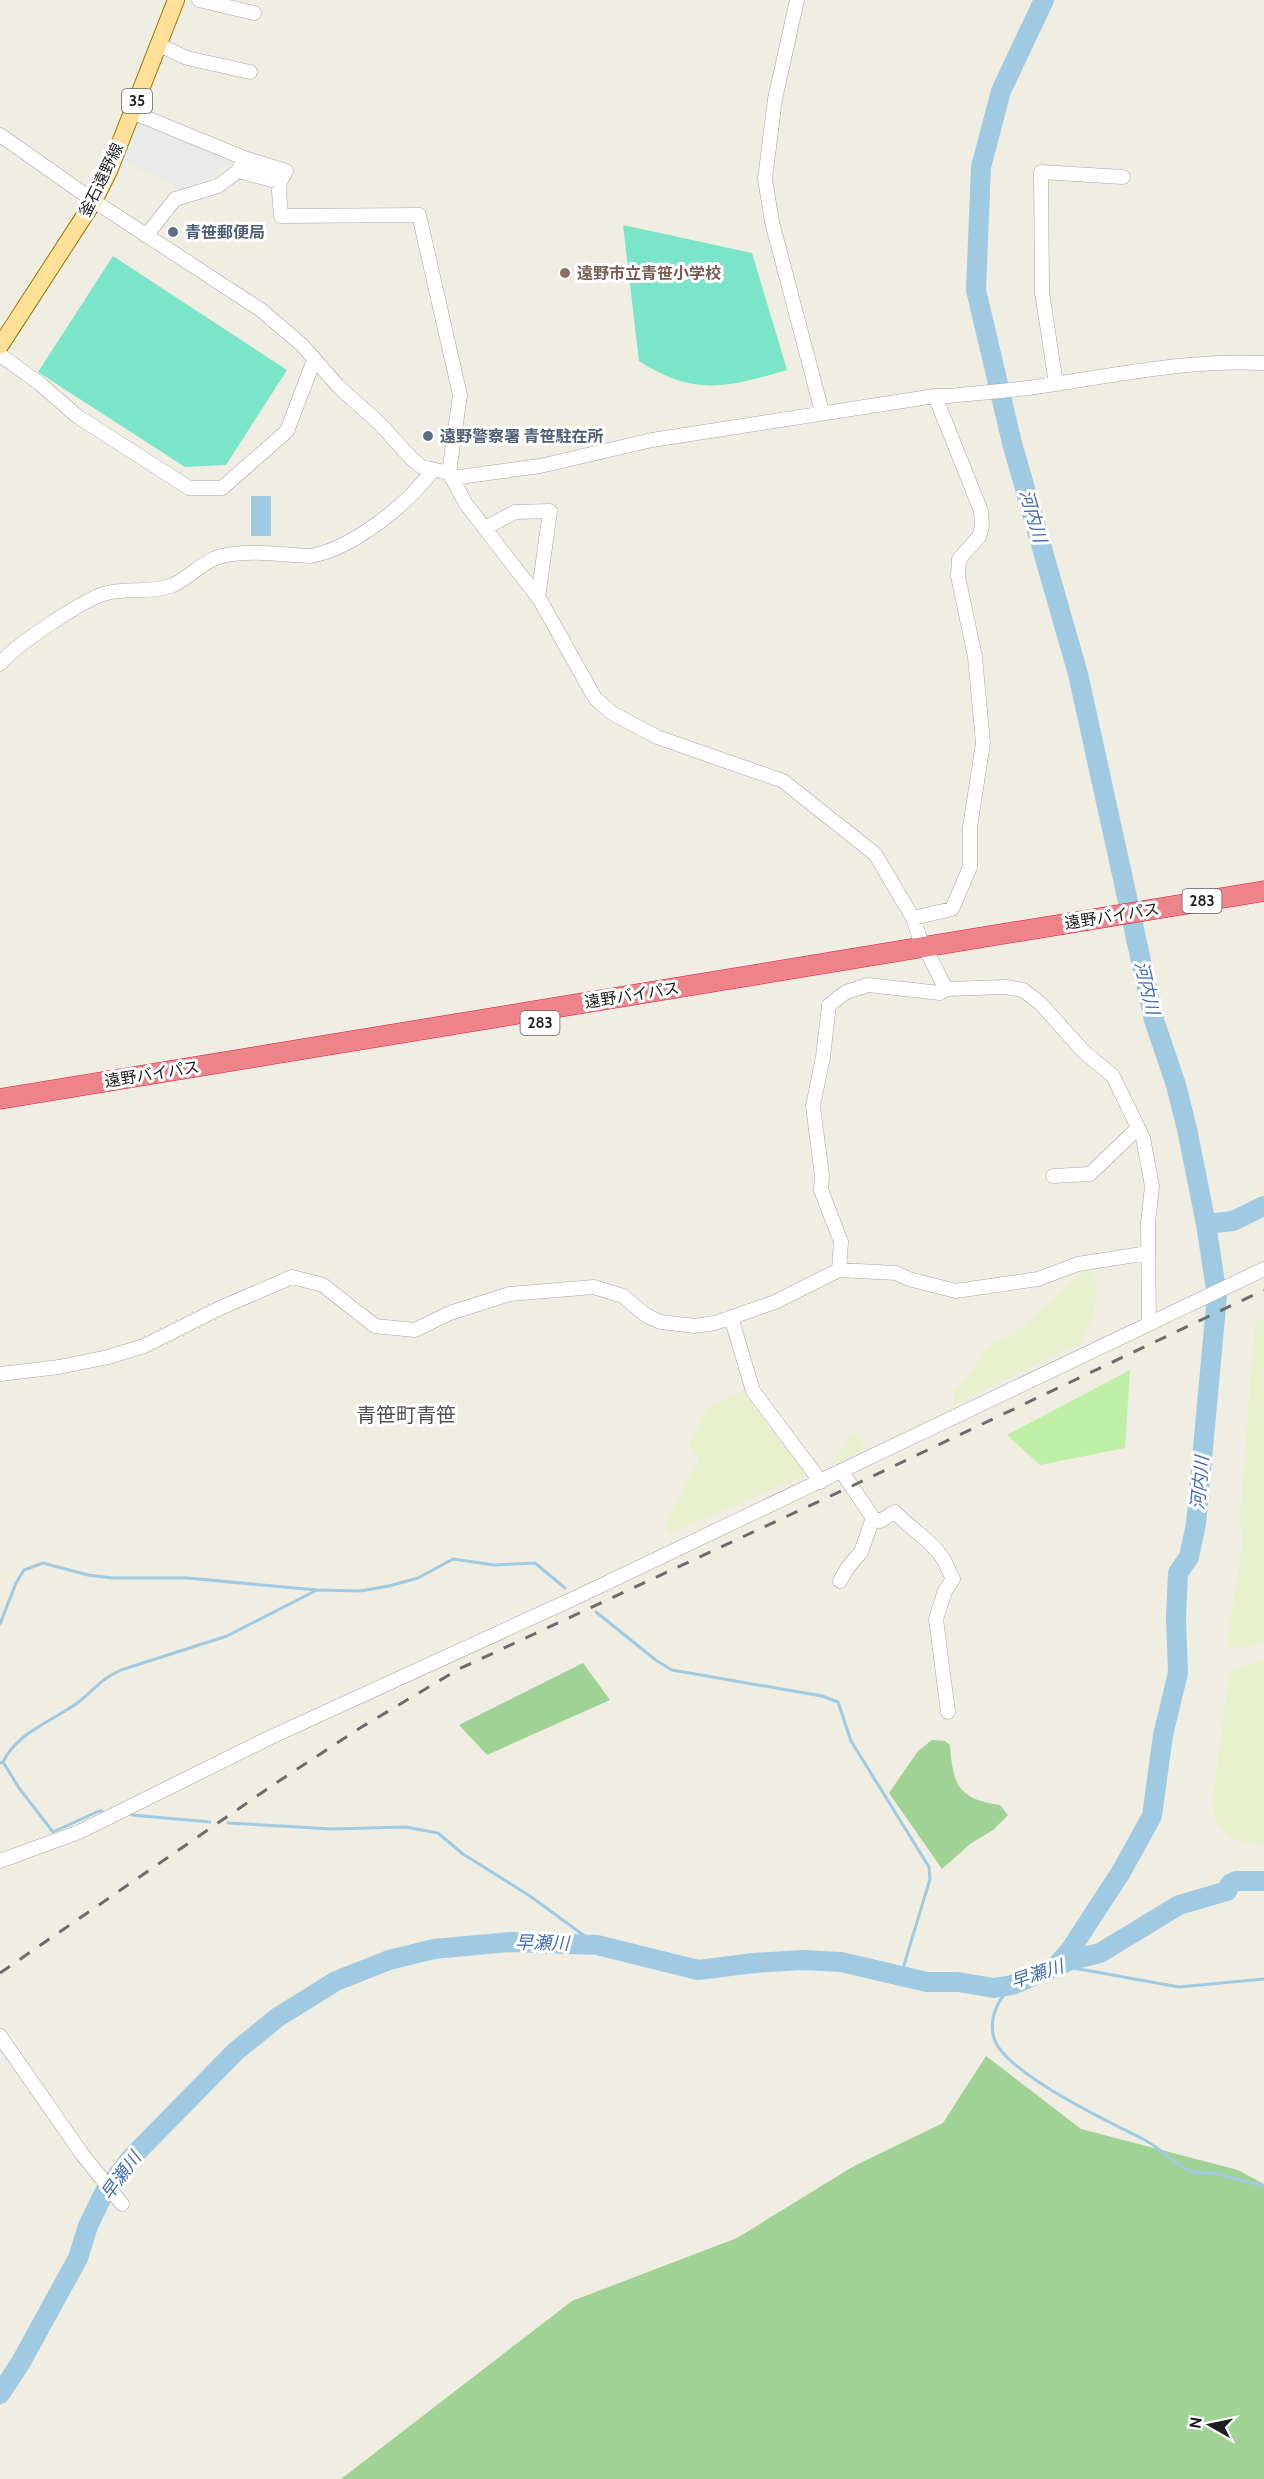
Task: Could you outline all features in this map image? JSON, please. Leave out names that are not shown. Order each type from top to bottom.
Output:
[{"type":"highway","name":"遠野バイパス","points":[[0,1099],[348,1048],[1263,898]]},
{"type":"highway","name":"遠野バイパス","points":[[0,1112],[348,1048]]},
{"type":"main road","name":"釜石遠野線","points":[[0,346],[94,201],[109,171],[176,0]]},
{"type":"street","points":[[199,0],[254,13]]},
{"type":"street","points":[[797,0],[775,99],[765,179],[772,222],[822,412]]},
{"type":"street","points":[[159,45],[187,58],[250,72]]},
{"type":"street","points":[[132,112],[244,158],[286,171],[280,182],[281,216],[419,215],[460,395],[451,476],[466,504],[538,598],[595,698],[612,713],[657,737],[783,781],[875,854],[913,918],[946,989]]},
{"type":"street","points":[[0,135],[146,236],[261,310],[302,345],[338,386],[379,423],[411,459],[422,467],[451,476],[540,466],[652,440],[822,412],[942,396],[1034,387],[1146,368],[1238,362],[1264,363]]},
{"type":"street","points":[[146,236],[175,199],[218,186],[238,171],[244,158]]},
{"type":"street","points":[[238,171],[280,182]]},
{"type":"street","points":[[1056,384],[1042,292],[1041,172],[1123,177]]},
{"type":"street","points":[[0,355],[39,383],[77,416],[189,488],[222,488],[287,430],[314,360]]},
{"type":"street","points":[[913,918],[951,909],[970,867],[970,826],[983,743],[975,657],[958,576],[959,559],[979,537],[982,526],[981,511],[942,396]]},
{"type":"street","points":[[0,664],[38,632],[106,593],[155,590],[173,585],[213,560],[226,555],[310,556],[323,554],[375,525],[421,486],[432,471]]},
{"type":"street","points":[[485,528],[516,512],[550,511],[538,598]]},
{"type":"street","points":[[839,1270],[841,1242],[821,1190],[822,1176],[813,1106],[823,1057],[829,1005],[846,992],[868,985],[940,993],[946,989],[1005,987],[1023,990],[1041,1004],[1083,1052],[1113,1076],[1143,1138],[1152,1186],[1148,1253],[1149,1323]]},
{"type":"street","points":[[1053,1176],[1090,1174],[1138,1128]]},
{"type":"street","points":[[0,1374],[59,1367],[108,1357],[144,1346],[220,1308],[292,1277],[323,1285],[375,1326],[415,1330],[450,1313],[510,1294],[594,1287],[623,1296],[647,1316],[661,1322],[695,1326],[715,1323],[776,1302],[839,1270],[896,1273],[909,1279],[956,1291],[1038,1279],[1077,1264],[1148,1253]]},
{"type":"street","points":[[0,1861],[79,1832],[271,1737],[578,1597],[1264,1269]]},
{"type":"street","points":[[731,1317],[753,1391],[821,1482]]},
{"type":"street","points":[[842,1472],[873,1518],[880,1521],[895,1512],[910,1529],[925,1538],[941,1556],[953,1579],[945,1591],[936,1618],[948,1712]]},
{"type":"street","points":[[840,1581],[861,1552],[873,1518]]},
{"type":"street","points":[[0,2036],[82,2154],[122,2204]]},
{"type":"green space","points":[[623,225],[752,253],[787,370],[729,384],[694,384],[677,380],[639,361]]},
{"type":"green space","points":[[113,256],[287,370],[226,465],[185,467],[38,372]]},
{"type":"green space","points":[[1087,1269],[1095,1276],[1097,1296],[1093,1315],[1082,1344],[1064,1350],[953,1406],[955,1391],[972,1372],[985,1351],[995,1342],[1013,1335]]},
{"type":"green space","points":[[1264,1317],[1264,1643],[1232,1649],[1227,1643],[1243,1542],[1240,1521],[1255,1322]]},
{"type":"green space","points":[[1130,1370],[1125,1448],[1040,1465],[1007,1435]]},
{"type":"green space","points":[[742,1391],[806,1475],[668,1534],[666,1525],[699,1460],[689,1445],[708,1407]]},
{"type":"green space","points":[[853,1431],[866,1448],[831,1465]]},
{"type":"green space","points":[[1264,1660],[1264,1845],[1236,1841],[1224,1832],[1216,1821],[1212,1806],[1230,1670]]},
{"type":"green space","points":[[583,1663],[610,1700],[487,1755],[459,1725]]},
{"type":"green space","points":[[932,1740],[945,1741],[950,1745],[956,1780],[966,1794],[974,1799],[1000,1805],[1008,1815],[993,1830],[970,1844],[942,1869],[889,1793],[918,1751]]},
{"type":"green space","points":[[986,2056],[1081,2129],[1238,2170],[1264,2184],[1264,2479],[341,2479],[572,2301],[737,2238],[854,2166],[943,2123]]},
{"type":"shaded area","points":[[141,111],[242,152],[209,179],[181,189],[123,161]]},
{"type":"water","points":[[251,496],[271,496],[271,536],[251,536]]},
{"type":"waterway","name":"河内川","points":[[1044,0],[1001,91],[981,167],[976,290],[1012,443],[1078,674],[1154,1020],[1176,1085],[1187,1129],[1206,1224],[1217,1296],[1196,1524],[1189,1557],[1178,1573],[1176,1617],[1178,1673],[1163,1735],[1152,1816],[1121,1872],[1071,1949],[1057,1965]]},
{"type":"waterway","points":[[1206,1224],[1233,1221],[1264,1206]]},
{"type":"waterway","points":[[0,1624],[16,1583],[24,1570],[43,1563],[88,1575],[112,1578],[187,1578],[317,1590],[360,1591],[418,1578],[453,1559],[494,1565],[535,1563],[565,1588]]},
{"type":"waterway","points":[[0,1763],[27,1734],[80,1701],[114,1673],[227,1636],[317,1590]]},
{"type":"waterway","points":[[596,1612],[657,1661],[672,1670],[822,1696],[838,1702],[851,1741],[929,1867],[930,1879],[901,1975]]},
{"type":"waterway","points":[[3,1762],[19,1788],[53,1832],[102,1811]]},
{"type":"waterway","points":[[132,1815],[210,1822]]},
{"type":"waterway","points":[[228,1823],[332,1829],[405,1827],[438,1833],[463,1854],[530,1896],[597,1945]]},
{"type":"waterway","name":"早瀬川","points":[[0,2394],[21,2362],[78,2258],[88,2226],[104,2193],[131,2158],[235,2052],[278,2017],[336,1981],[389,1960],[434,1949],[510,1942],[597,1945],[698,1970],[802,1960],[841,1962],[927,1982],[958,1982],[994,1988],[1012,1985],[1071,1960],[1100,1953],[1179,1905],[1227,1891],[1230,1884],[1236,1881],[1264,1881]]},
{"type":"waterway","points":[[1057,1965],[1179,1987],[1264,1979]]},
{"type":"waterway","points":[[1012,1985],[996,2009],[992,2023],[994,2038],[1002,2051],[1017,2066],[1037,2081],[1084,2109],[1150,2143],[1186,2169],[1195,2173],[1211,2173],[1264,2186]]},
{"type":"railway","points":[[0,1973],[276,1783],[360,1728],[459,1669],[852,1486],[1264,1290]]},
{"type":"place","name":"青笹郵便局","points":[[173,232]]},
{"type":"place","name":"遠野市立青笹小学校","points":[[565,273]]},
{"type":"place","name":"遠野警察署 青笹駐在所","points":[[428,436]]},
{"type":"district","name":"青笹町青笹","points":[[406,1415]]}]
